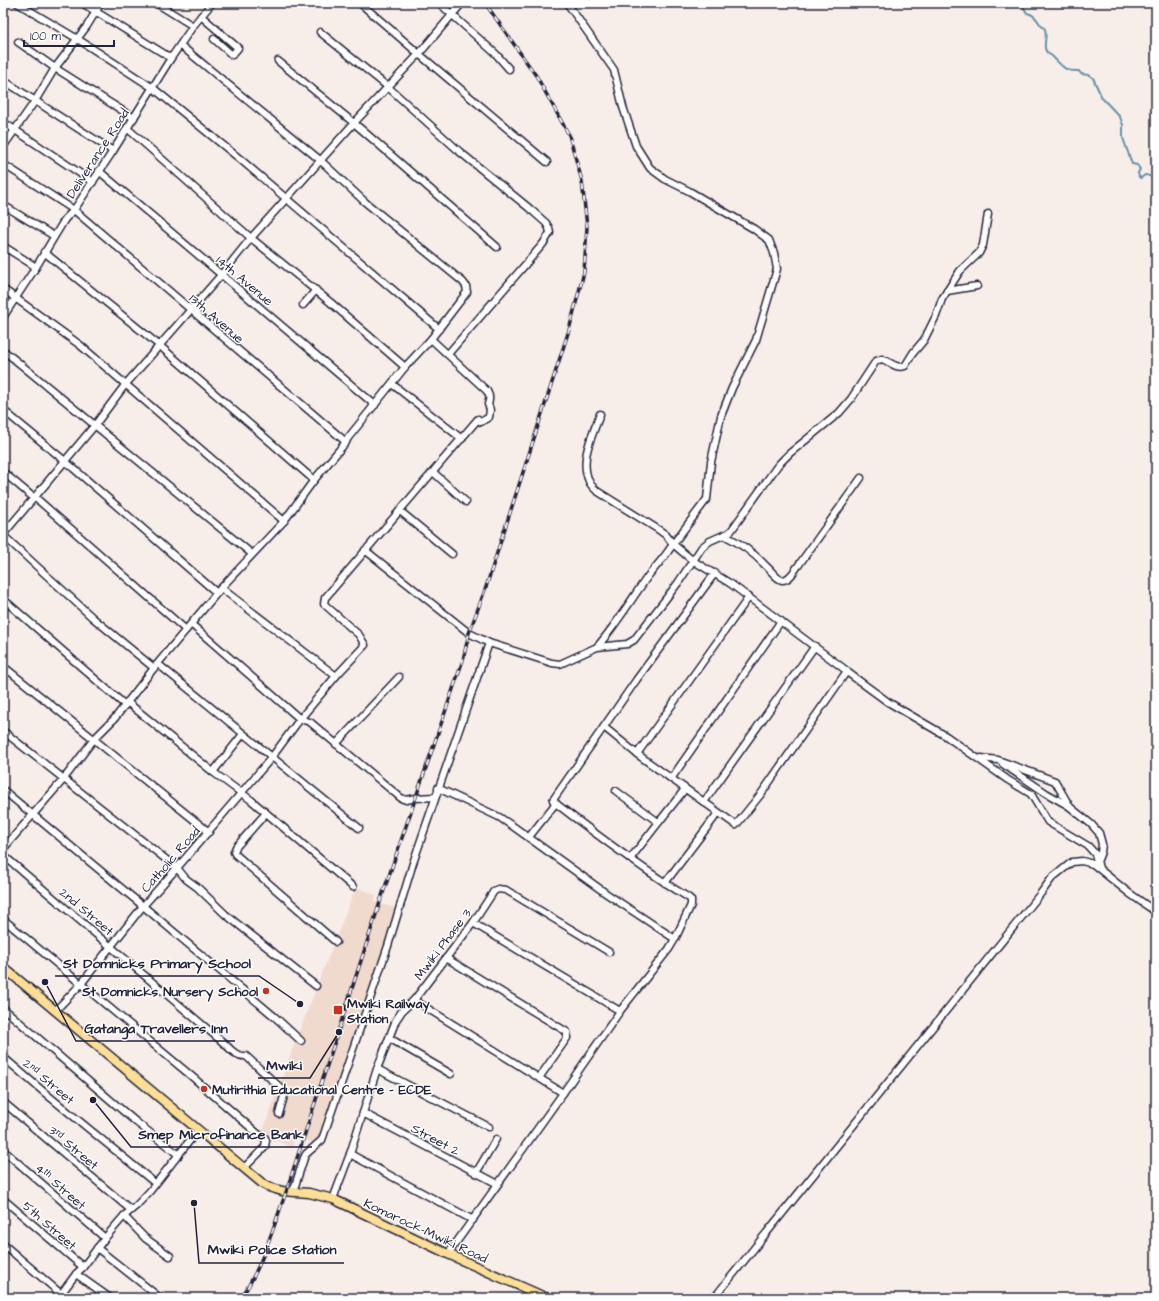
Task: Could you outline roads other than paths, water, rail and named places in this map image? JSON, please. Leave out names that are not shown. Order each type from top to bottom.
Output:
[{"type":"main road","name":"Komarock-Mwiki Road","points":[[3,967],[268,1187],[286,1192],[309,1192],[333,1199],[448,1254],[547,1298]]},
{"type":"street","points":[[17,3],[76,38],[153,88],[439,329]]},
{"type":"street","points":[[82,3],[171,58]]},
{"type":"street","points":[[3,147],[35,101],[55,68],[66,55],[76,38],[87,26],[101,3]]},
{"type":"street","points":[[156,3],[193,26]]},
{"type":"street","name":"Deliverance Road","points":[[3,317],[36,267],[54,236],[93,182],[171,58],[193,26],[212,3]]},
{"type":"street","points":[[360,3],[547,162]]},
{"type":"street","points":[[439,3],[496,54],[509,69]]},
{"type":"street","points":[[359,828],[272,757],[84,609],[3,535],[65,461],[125,385],[222,274],[285,198],[419,54],[462,3]]},
{"type":"street","points":[[567,3],[614,70],[623,106],[636,146],[650,168],[665,179],[689,191],[754,229],[769,240],[774,253],[776,269],[756,340],[732,388],[721,416],[711,462],[707,499],[673,544],[666,556],[648,576],[607,636],[597,647]]},
{"type":"street","points":[[201,16],[238,48],[234,55],[232,55],[214,39]]},
{"type":"street","points":[[320,32],[388,87],[460,152],[530,208],[546,223],[549,228],[549,236],[543,244],[448,354]]},
{"type":"street","points":[[18,42],[55,68],[134,118]]},
{"type":"street","points":[[3,849],[63,780],[94,739],[116,718],[156,666],[219,590],[284,521],[314,480],[405,367],[431,339],[466,296],[467,292],[466,286],[421,247],[365,202],[320,160],[180,45]]},
{"type":"street","points":[[278,61],[354,123],[498,247]]},
{"type":"street","points":[[3,80],[113,151]]},
{"type":"street","points":[[3,122],[93,182]]},
{"type":"street","points":[[127,128],[162,157],[251,238],[316,290],[405,367]]},
{"type":"street","name":"13th Avenue","points":[[3,164],[74,210],[346,442]]},
{"type":"street","name":"14th Avenue","points":[[99,171],[375,405]]},
{"type":"street","points":[[3,205],[54,236]]},
{"type":"street","points":[[431,339],[489,395],[489,417],[481,422],[478,419],[366,550],[469,633],[489,643],[552,663],[560,664],[597,647],[627,644],[634,640],[678,583],[702,546],[731,531],[778,465],[790,453],[839,414],[851,399],[876,361],[882,359],[895,366],[905,366],[913,353],[924,340],[936,316],[942,299],[960,271],[979,253],[983,245],[988,214]]},
{"type":"street","points":[[3,246],[36,267]]},
{"type":"street","points":[[44,252],[160,346],[314,480]]},
{"type":"street","points":[[947,291],[977,286]]},
{"type":"street","points":[[3,289],[80,345],[284,521]]},
{"type":"street","points":[[303,305],[316,290]]},
{"type":"street","points":[[3,350],[252,554]]},
{"type":"street","points":[[392,384],[462,439]]},
{"type":"street","points":[[3,410],[219,590],[336,676]]},
{"type":"street","points":[[600,414],[586,454],[585,463],[589,482],[597,491],[666,535],[673,544],[692,560],[715,573],[749,597],[847,669],[847,672],[888,702],[946,736],[1008,780],[1031,794],[1048,822],[1088,846],[1095,854],[1098,866]]},
{"type":"street","points":[[3,472],[186,630]]},
{"type":"street","points":[[433,472],[466,502]]},
{"type":"street","points":[[724,535],[738,542],[753,553],[781,580],[785,579],[789,577],[798,566],[861,478]]},
{"type":"street","points":[[400,511],[452,554]]},
{"type":"street","name":"Catholic Road","points":[[55,1011],[81,984],[143,906],[209,832],[272,757],[300,719],[336,676],[365,645],[359,635],[324,604],[324,601],[366,550]]},
{"type":"street","points":[[448,1254],[620,1012],[675,939],[691,905],[691,900],[630,859],[553,801],[604,727],[715,573]]},
{"type":"street","points":[[637,754],[749,597]]},
{"type":"street","points":[[3,599],[126,704],[266,813],[353,887]]},
{"type":"street","points":[[671,779],[781,621]]},
{"type":"street","points":[[191,624],[300,719],[310,722],[401,798],[406,800],[435,797]]},
{"type":"street","points":[[293,1192],[306,1154],[322,1140],[388,946],[413,863],[438,788],[463,721],[489,643]]},
{"type":"street","points":[[704,802],[815,646]]},
{"type":"street","points":[[3,666],[209,832]]},
{"type":"street","points":[[604,727],[637,754],[718,813],[737,825],[847,672]]},
{"type":"street","points":[[336,744],[399,677]]},
{"type":"street","points":[[3,731],[63,780],[177,868],[186,879],[197,887],[225,914],[316,986]]},
{"type":"street","points":[[212,772],[243,734]]},
{"type":"street","points":[[979,758],[997,760],[1055,782],[1070,807]]},
{"type":"street","points":[[997,760],[1070,807],[1099,832],[1102,844],[1098,866]]},
{"type":"street","points":[[438,788],[499,817],[607,894],[675,939]]},
{"type":"street","points":[[630,859],[685,789]]},
{"type":"street","points":[[3,790],[275,1017],[301,1041]]},
{"type":"street","points":[[616,791],[658,822]]},
{"type":"street","points":[[529,837],[556,803]]},
{"type":"street","points":[[266,813],[236,847],[234,852],[235,854],[336,942]]},
{"type":"street","points":[[665,883],[718,813]]},
{"type":"street","name":"2nd Street","points":[[3,855],[233,1052],[241,1057],[246,1056],[284,1091],[279,1114]]},
{"type":"street","points":[[714,1298],[1052,878],[1072,862],[1082,861],[1093,864],[1098,866],[1129,893],[1156,912]]},
{"type":"street","name":"Mwiki Phase 3","points":[[333,1199],[350,1154],[377,1068],[396,1020],[402,1011],[414,1000],[473,923],[494,891],[502,889],[609,952]]},
{"type":"street","points":[[3,919],[189,1074],[258,1134],[264,1136],[266,1140],[265,1147],[244,1168]]},
{"type":"street","points":[[473,923],[620,1012]]},
{"type":"street","points":[[446,958],[567,1032],[567,1038],[539,1078]]},
{"type":"street","points":[[414,1000],[563,1093]]},
{"type":"street","points":[[3,1008],[136,1122],[179,1155]]},
{"type":"street","points":[[389,1038],[451,1074]]},
{"type":"street","name":"2ⁿᵈ Street","points":[[3,1057],[155,1183]]},
{"type":"street","points":[[377,1068],[489,1127]]},
{"type":"street","name":"3ʳᵈ Street","points":[[3,1102],[131,1210]]},
{"type":"street","name":"Street 2","points":[[363,1113],[498,1184]]},
{"type":"street","points":[[3,1244],[59,1296],[76,1274],[83,1268],[105,1238],[124,1216],[144,1197],[198,1130]]},
{"type":"street","points":[[476,1173],[496,1139]]},
{"type":"street","name":"4ᵗʰ Street","points":[[3,1150],[105,1238]]},
{"type":"street","points":[[350,1154],[473,1220]]},
{"type":"street","name":"5th Street","points":[[3,1199],[83,1268]]},
{"type":"street","points":[[124,1216],[145,1238],[170,1256]]},
{"type":"street","points":[[98,1248],[159,1297]]},
{"type":"street","points":[[76,1274],[110,1298]]},
{"type":"street","points":[[3,1294],[7,1298]]},
{"type":"waterway","points":[[1021,3],[1027,13],[1031,14],[1045,29],[1045,48],[1047,53],[1061,66],[1070,70],[1079,71],[1081,74],[1089,75],[1093,78],[1102,98],[1120,117],[1123,125],[1123,138],[1132,164],[1137,165],[1140,169],[1138,173],[1139,177],[1141,178],[1145,175],[1150,176],[1156,184]]},
{"type":"railway","points":[[241,1298],[261,1261],[286,1192],[382,896],[463,660],[469,633],[486,587],[569,330],[584,272],[587,227],[582,181],[569,135],[537,77],[485,3]]},
{"type":"place","name":"Gatanga Travellers Inn","points":[[45,982]]},
{"type":"place","name":"St Domnicks Nursery School","points":[[266,991]]},
{"type":"place","name":"St Domnicks Primary School","points":[[300,1004]]},
{"type":"place","name":"Mwiki Railway Station","points":[[338,1010]]},
{"type":"place","name":"Mwiki","points":[[339,1032]]},
{"type":"place","name":"Mutirithia Educational Centre - ECDE","points":[[204,1089]]},
{"type":"place","name":"Smep Microfinance Bank","points":[[93,1100]]},
{"type":"place","name":"Mwiki Police Station","points":[[194,1203]]}]
